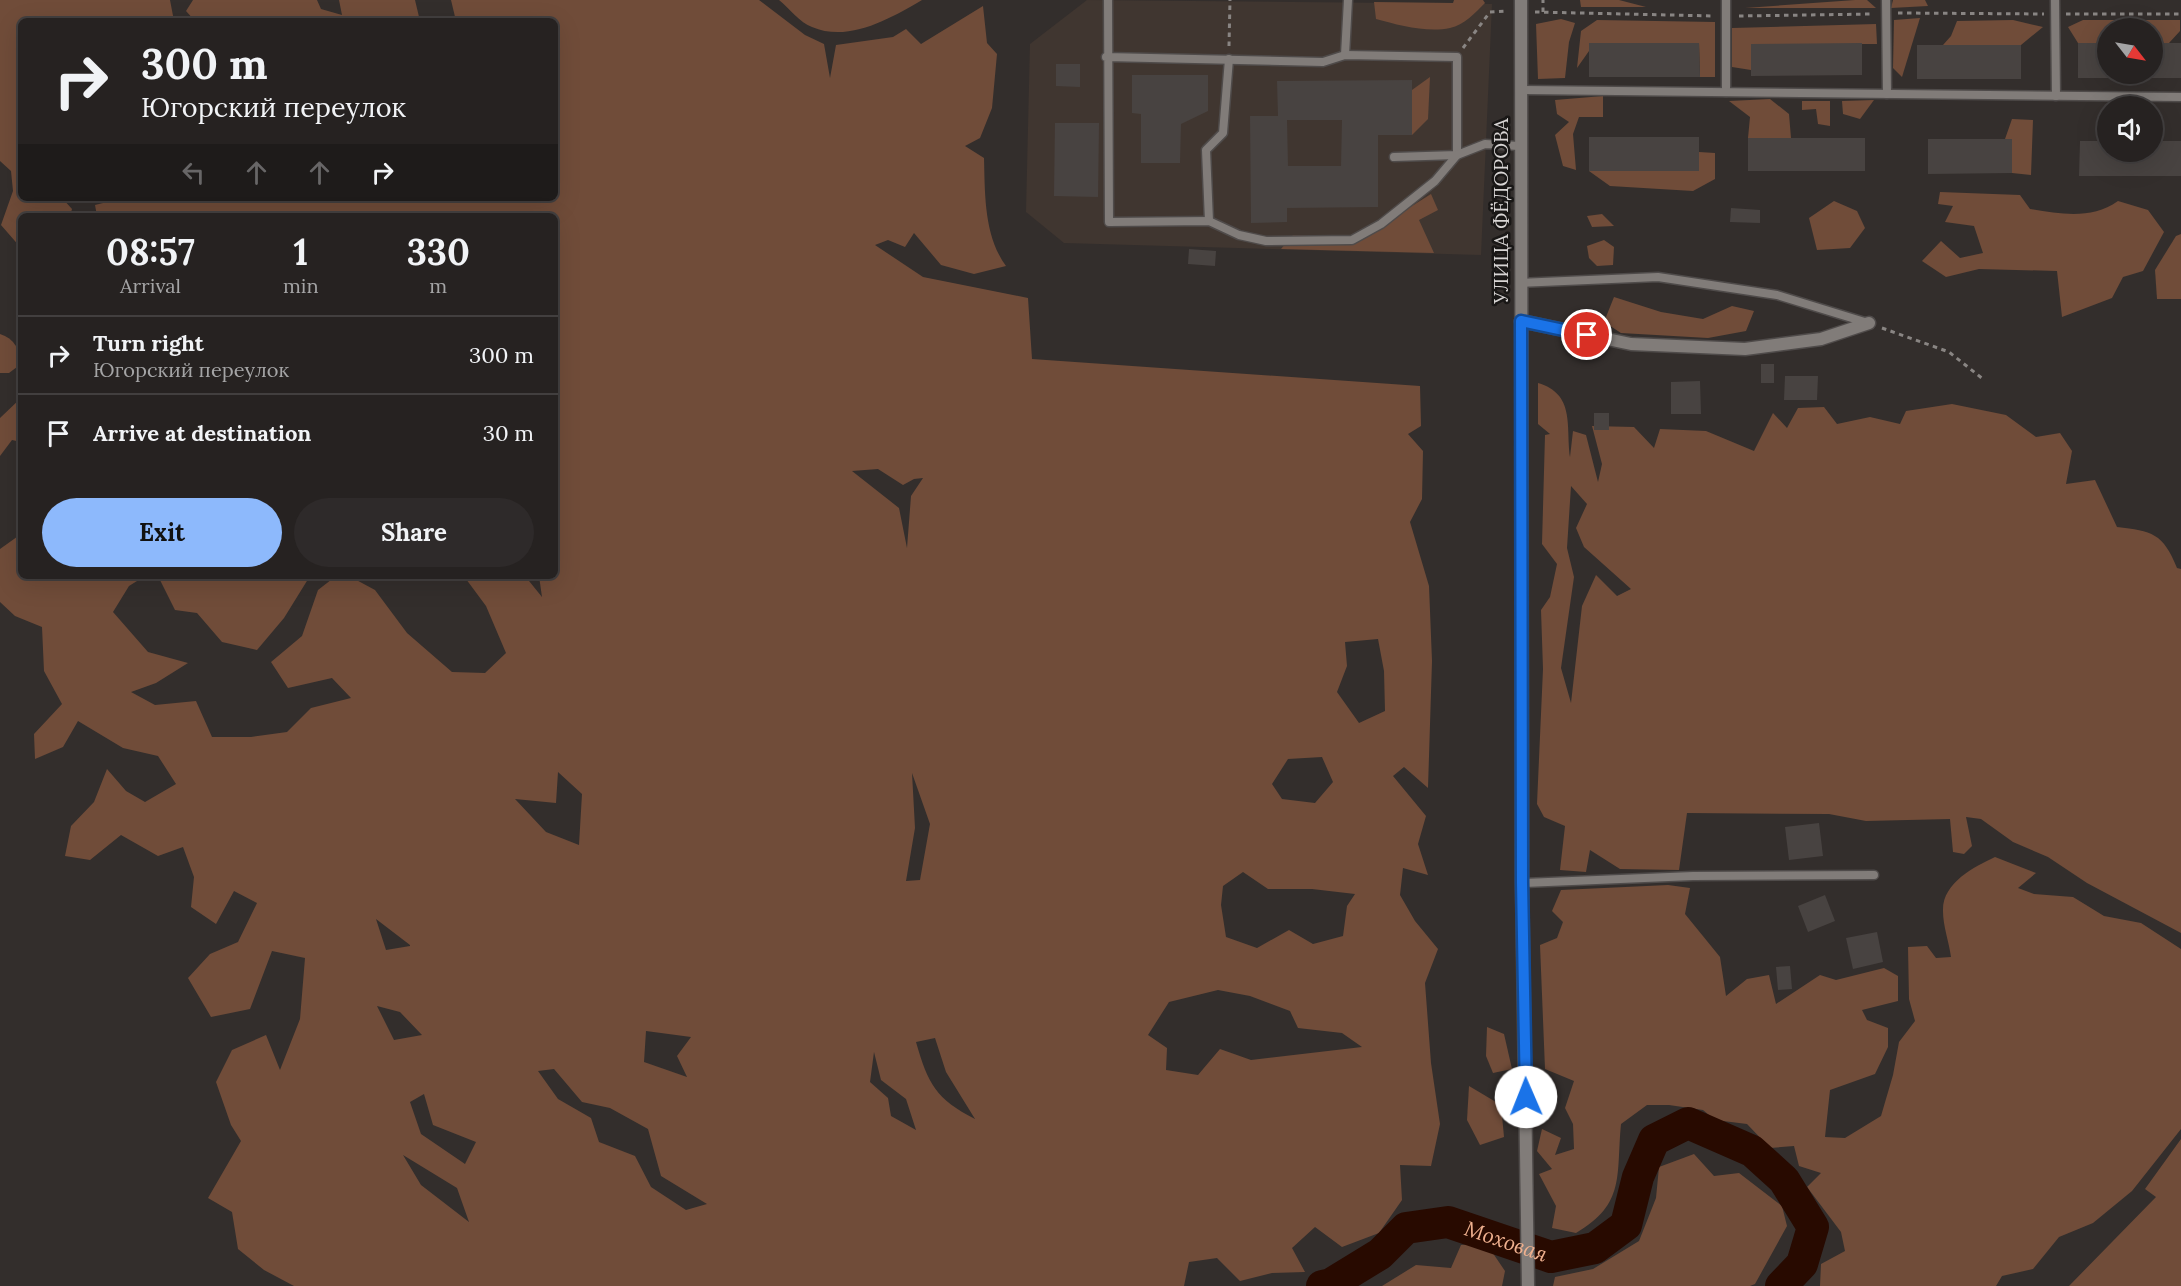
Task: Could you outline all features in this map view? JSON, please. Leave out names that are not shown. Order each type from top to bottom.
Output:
[{"type":"street","name":"УЛИЦА ФЁДОРОВА","points":[[1522,6],[1519,146],[1522,883],[1528,1286]]},
{"type":"street","points":[[1521,321],[1630,344],[1745,349],[1810,341],[1869,323]]},
{"type":"lane","points":[[1106,57],[1323,62],[1345,55],[1457,57],[1457,155],[1426,188],[1381,224],[1352,240],[1266,241],[1239,235],[1209,221],[1109,222],[1106,57],[1108,0]]},
{"type":"lane","points":[[1345,55],[1348,0]]},
{"type":"lane","points":[[1726,0],[1726,92]]},
{"type":"lane","points":[[1886,0],[1887,94]]},
{"type":"lane","points":[[2055,0],[2056,96]]},
{"type":"lane","points":[[1209,221],[1206,150],[1223,133],[1229,59]]},
{"type":"lane","points":[[1521,90],[2181,97]]},
{"type":"lane","points":[[1394,156],[1457,155],[1485,144],[1519,146]]},
{"type":"lane","points":[[1520,283],[1658,277],[1776,295],[1869,323]]},
{"type":"lane","points":[[1522,883],[1693,876],[1874,875]]},
{"type":"path","points":[[1229,59],[1230,0]]},
{"type":"path","points":[[1543,0],[1543,12]]},
{"type":"path","points":[[1457,57],[1490,12],[1522,6],[1543,12],[1726,16],[1886,13],[2181,14]]},
{"type":"path","points":[[1869,323],[1949,352],[1983,379]]},
{"type":"shaded area","points":[[0,0],[170,0],[173,18],[18,18],[18,201],[65,201],[72,209],[71,213],[18,213],[18,245],[1,225],[13,191],[11,171],[0,161]]},
{"type":"shaded area","points":[[193,0],[317,0],[321,9],[342,15],[339,0],[415,0],[419,18],[192,18],[186,11]]},
{"type":"shaded area","points":[[451,0],[759,0],[805,35],[824,44],[830,78],[836,45],[893,37],[906,29],[921,44],[983,6],[987,43],[997,54],[992,108],[980,138],[965,146],[984,158],[987,214],[993,242],[1006,266],[974,274],[941,265],[914,233],[905,247],[888,240],[875,245],[923,277],[1028,298],[1032,359],[1420,386],[1421,426],[1408,434],[1423,451],[1422,499],[1410,522],[1429,586],[1432,661],[1428,788],[1404,767],[1393,776],[1426,816],[1418,844],[1428,875],[1403,868],[1400,895],[1415,921],[1438,949],[1425,983],[1431,1063],[1440,1124],[1431,1166],[1400,1165],[1402,1200],[1379,1233],[1342,1247],[1315,1227],[1292,1248],[1305,1272],[1272,1273],[1240,1281],[1217,1258],[1189,1262],[1184,1286],[294,1286],[264,1270],[238,1249],[232,1212],[208,1198],[241,1141],[231,1125],[216,1082],[232,1050],[266,1035],[280,1070],[300,1019],[305,958],[272,951],[250,1009],[211,1017],[188,978],[210,954],[238,942],[257,903],[234,891],[216,924],[191,907],[194,877],[183,847],[158,856],[121,835],[90,860],[65,856],[71,826],[94,802],[107,769],[126,791],[145,802],[176,784],[158,756],[123,748],[78,721],[63,747],[35,759],[34,734],[62,704],[44,671],[42,627],[15,616],[0,602],[0,549],[18,536],[18,579],[140,579],[129,586],[113,612],[148,652],[188,663],[156,683],[131,692],[155,705],[196,701],[212,737],[251,737],[287,732],[311,708],[351,698],[332,678],[288,688],[271,662],[302,636],[318,590],[332,579],[355,579],[375,590],[407,633],[452,672],[485,673],[506,653],[486,606],[466,579],[527,579],[542,597],[539,579],[558,579],[558,213],[96,213],[95,205],[111,201],[558,201],[558,18],[455,18]],"holes":[[[878,469],[903,485],[914,479],[923,478],[911,496],[907,548],[899,508],[852,471]],[[1378,639],[1384,671],[1385,711],[1359,723],[1337,692],[1347,666],[1345,642]],[[1322,757],[1333,782],[1315,803],[1282,799],[1272,784],[1288,759]],[[558,772],[582,794],[579,845],[546,832],[515,799],[556,803]],[[912,773],[930,824],[920,880],[906,881],[915,828]],[[1243,872],[1268,889],[1312,889],[1355,894],[1347,906],[1343,936],[1313,944],[1289,930],[1257,948],[1226,937],[1221,905],[1223,886]],[[376,919],[410,945],[386,950]],[[1218,990],[1250,996],[1290,1011],[1298,1028],[1342,1033],[1362,1047],[1251,1060],[1220,1049],[1198,1075],[1166,1070],[1167,1048],[1148,1035],[1169,1002]],[[377,1006],[400,1012],[422,1035],[394,1040]],[[646,1031],[691,1037],[677,1056],[687,1077],[644,1062]],[[935,1038],[946,1072],[975,1119],[951,1104],[935,1089],[916,1042]],[[874,1052],[881,1080],[906,1099],[916,1130],[891,1116],[888,1098],[870,1082]],[[554,1069],[582,1102],[610,1108],[648,1129],[661,1176],[707,1204],[686,1210],[651,1187],[635,1156],[599,1142],[591,1118],[558,1099],[538,1071]],[[424,1094],[433,1125],[476,1142],[465,1164],[421,1134],[410,1102]],[[403,1155],[457,1188],[469,1222],[421,1185]]]},
{"type":"shaded area","points":[[779,0],[922,0],[883,21],[840,32],[826,31],[808,25]]},
{"type":"shaded area","points":[[1087,0],[1492,4],[1481,255],[1064,243],[1026,212],[1030,44]]},
{"type":"shaded area","points":[[1454,0],[1483,0],[1485,3],[1465,21],[1450,28],[1422,29],[1376,19],[1374,2],[1453,3]]},
{"type":"shaded area","points":[[1580,0],[1619,0],[1646,7],[1581,7]]},
{"type":"shaded area","points":[[1867,0],[1876,8],[1745,8]]},
{"type":"shaded area","points":[[1893,0],[1925,0],[1928,6],[1891,8]]},
{"type":"shaded area","points":[[1920,18],[1902,77],[1893,68],[1894,20]]},
{"type":"shaded area","points":[[1561,19],[1575,23],[1569,42],[1565,78],[1538,79],[1536,24]]},
{"type":"shaded area","points":[[1597,20],[1715,22],[1715,77],[1700,77],[1699,43],[1590,43],[1589,51],[1577,68],[1581,31]]},
{"type":"shaded area","points":[[2013,20],[2043,27],[2021,45],[1943,45],[1951,36],[1957,21]]},
{"type":"shaded area","points":[[2083,20],[2097,20],[2097,43],[2078,43],[2068,27]]},
{"type":"shaded area","points":[[2163,20],[2180,20],[2180,31],[2169,43],[2163,43]]},
{"type":"shaded area","points":[[1876,24],[1877,44],[1754,44],[1751,70],[1732,67],[1732,28]]},
{"type":"shaded area","points":[[1430,77],[1428,119],[1412,135],[1412,90]]},
{"type":"shaded area","points":[[1603,96],[1603,117],[1579,117],[1573,134],[1576,170],[1563,166],[1555,135],[1569,122],[1557,114],[1555,100]]},
{"type":"shaded area","points":[[1770,99],[1789,114],[1791,138],[1748,138],[1750,117],[1729,101]]},
{"type":"shaded area","points":[[1874,100],[1860,119],[1843,114],[1842,101]]},
{"type":"shaded area","points":[[1802,101],[1830,101],[1830,126],[1818,124],[1816,109],[1802,110]]},
{"type":"shaded area","points":[[2012,119],[2033,120],[2031,175],[2012,173],[2012,139],[2005,139]]},
{"type":"shaded area","points":[[1699,152],[1715,153],[1715,179],[1693,191],[1610,186],[1589,171],[1698,171]]},
{"type":"shaded area","points":[[1940,192],[2020,195],[2030,209],[2064,214],[2097,211],[2118,201],[2148,210],[2164,232],[2143,271],[2123,277],[2112,298],[2062,317],[2057,271],[1979,269],[1946,277],[1922,261],[1941,241],[1960,258],[1983,253],[1974,226],[1945,222],[1953,206],[1938,204]]},
{"type":"shaded area","points":[[1431,194],[1438,210],[1419,220],[1434,253],[1281,249],[1293,235],[1363,237]]},
{"type":"shaded area","points":[[1834,201],[1857,211],[1865,228],[1850,248],[1817,250],[1809,218]]},
{"type":"shaded area","points":[[1602,214],[1614,226],[1592,227],[1587,216]]},
{"type":"shaded area","points":[[2181,234],[2181,299],[2157,299],[2155,270],[2176,236]]},
{"type":"shaded area","points":[[1604,240],[1614,247],[1613,265],[1597,266],[1589,258],[1587,246]]},
{"type":"shaded area","points":[[1614,297],[1661,312],[1703,319],[1732,306],[1754,311],[1746,331],[1708,338],[1621,333],[1604,322]]},
{"type":"shaded area","points":[[0,334],[16,346],[18,366],[9,373],[0,373]]},
{"type":"shaded area","points":[[1538,383],[1550,388],[1563,403],[1568,422],[1570,457],[1573,431],[1586,435],[1598,482],[1602,464],[1592,426],[1634,427],[1654,448],[1660,429],[1706,431],[1754,451],[1773,413],[1787,428],[1798,408],[1824,407],[1837,424],[1870,417],[1900,424],[1906,411],[1952,404],[2006,415],[2036,437],[2060,433],[2072,451],[2066,484],[2095,480],[2117,527],[2139,530],[2155,536],[2167,547],[2177,568],[2181,569],[2181,933],[2087,883],[2048,857],[2013,842],[1981,819],[1966,817],[1972,846],[1964,854],[1953,852],[1950,819],[1866,821],[1829,814],[1687,813],[1679,870],[1620,869],[1590,850],[1586,872],[1560,870],[1565,826],[1544,817],[1537,804],[1543,669],[1541,610],[1550,597],[1557,564],[1542,544],[1545,435],[1550,434],[1538,424]],"holes":[[[1571,486],[1587,504],[1576,528],[1584,547],[1631,589],[1617,596],[1596,575],[1582,606],[1571,703],[1561,668],[1574,577],[1567,548]]]},
{"type":"shaded area","points":[[18,401],[18,441],[12,440],[0,456],[0,418]]},
{"type":"shaded area","points":[[160,579],[308,579],[284,618],[257,650],[222,642],[197,613],[175,610]]},
{"type":"shaded area","points":[[1995,857],[2036,873],[2018,888],[2034,894],[2073,897],[2104,916],[2141,923],[2181,949],[2181,1129],[2132,1191],[2093,1223],[2059,1237],[2033,1269],[2002,1276],[1996,1286],[1820,1286],[1821,1264],[1845,1251],[1841,1232],[1807,1187],[1821,1173],[1799,1166],[1794,1146],[1770,1148],[1747,1124],[1715,1120],[1703,1110],[1669,1105],[1647,1105],[1621,1124],[1618,1173],[1611,1199],[1603,1211],[1576,1233],[1552,1228],[1556,1206],[1539,1174],[1552,1169],[1537,1151],[1542,1129],[1561,1138],[1555,1155],[1574,1149],[1573,1124],[1565,1108],[1574,1081],[1545,1069],[1540,945],[1557,938],[1563,922],[1552,911],[1561,890],[1668,885],[1690,888],[1685,914],[1720,957],[1726,996],[1747,979],[1769,975],[1776,1004],[1820,975],[1836,980],[1884,968],[1898,976],[1898,1001],[1862,1010],[1867,1020],[1888,1028],[1888,1047],[1875,1074],[1830,1090],[1825,1137],[1845,1138],[1881,1116],[1893,1075],[1899,1042],[1915,1021],[1909,999],[1908,947],[1927,946],[1936,958],[1951,957],[1943,917],[1944,901],[1953,884],[1961,877]]},
{"type":"shaded area","points":[[1487,1027],[1504,1034],[1512,1069],[1493,1073],[1486,1056]]},
{"type":"shaded area","points":[[1469,1086],[1501,1105],[1504,1137],[1480,1145],[1467,1120]]},
{"type":"shaded area","points":[[2181,1139],[2181,1286],[2069,1286],[2156,1197],[2145,1189]]},
{"type":"shaded area","points":[[1694,1154],[1714,1176],[1739,1173],[1782,1206],[1787,1226],[1755,1284],[1750,1286],[1553,1286],[1555,1277],[1593,1269],[1639,1241],[1656,1198],[1659,1167]]},
{"type":"shaded area","points":[[1486,1243],[1505,1271],[1502,1286],[1382,1286],[1416,1265],[1451,1268],[1461,1245]]},
{"type":"building","points":[[1589,43],[1699,43],[1700,77],[1589,77]]},
{"type":"building","points":[[1862,43],[1862,75],[1751,76],[1751,44]]},
{"type":"building","points":[[2078,43],[2097,43],[2097,78],[2078,78]]},
{"type":"building","points":[[2163,43],[2181,43],[2181,78],[2163,78]]},
{"type":"building","points":[[1917,45],[2021,45],[2021,79],[1917,79]]},
{"type":"building","points":[[1056,64],[1080,64],[1080,87],[1056,86]]},
{"type":"building","points":[[1132,75],[1208,75],[1208,111],[1181,124],[1180,163],[1141,163],[1141,114],[1132,113]]},
{"type":"building","points":[[1412,80],[1412,135],[1378,135],[1378,207],[1287,208],[1287,222],[1251,223],[1250,116],[1278,116],[1277,81]],"holes":[[[1287,120],[1342,120],[1341,166],[1288,166]]]},
{"type":"building","points":[[1055,123],[1099,123],[1098,197],[1054,196]]},
{"type":"building","points":[[1589,137],[1699,137],[1699,171],[1589,171]]},
{"type":"building","points":[[1748,138],[1865,138],[1865,171],[1748,171]]},
{"type":"building","points":[[1928,139],[2012,139],[2012,173],[1928,174]]},
{"type":"building","points":[[2080,141],[2097,141],[2097,162],[2163,162],[2163,141],[2181,141],[2181,176],[2079,176]]},
{"type":"building","points":[[1731,208],[1760,210],[1760,223],[1730,222]]},
{"type":"building","points":[[1189,249],[1216,251],[1215,266],[1188,264]]},
{"type":"building","points":[[1761,364],[1774,364],[1774,383],[1761,383]]},
{"type":"building","points":[[1785,376],[1818,376],[1817,400],[1784,400]]},
{"type":"building","points":[[1700,381],[1701,414],[1671,414],[1671,382]]},
{"type":"building","points":[[1594,413],[1609,413],[1609,430],[1594,430]]},
{"type":"building","points":[[1819,823],[1823,856],[1789,860],[1785,827]]},
{"type":"building","points":[[1825,895],[1835,921],[1808,932],[1798,906]]},
{"type":"building","points":[[1877,932],[1883,962],[1853,969],[1846,938]]},
{"type":"building","points":[[1790,966],[1792,989],[1778,990],[1776,967]]},
{"type":"waterway","name":"Моховая","points":[[1322,1286],[1331,1284],[1380,1254],[1406,1228],[1448,1222],[1551,1257],[1595,1248],[1626,1225],[1638,1177],[1654,1140],[1688,1123],[1752,1151],[1784,1180],[1813,1227],[1802,1264],[1781,1286]]},
{"type":"route","points":[[1526,1097],[1522,883],[1521,321],[1587,335]]}]
